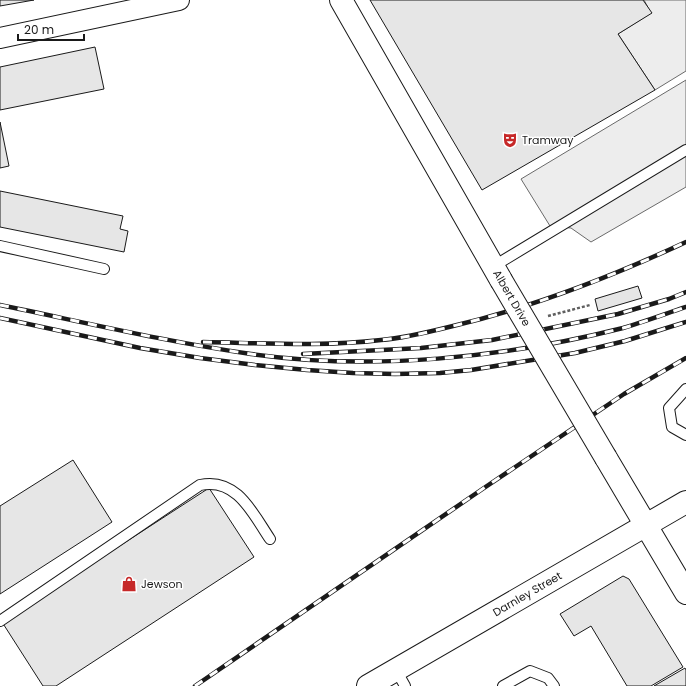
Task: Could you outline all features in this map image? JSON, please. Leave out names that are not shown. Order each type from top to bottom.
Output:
[{"type":"street","points":[[0,38],[179,0]]},
{"type":"street","name":"Albert Drive","points":[[341,0],[497,273],[686,593]]},
{"type":"street","name":"Darnley Street","points":[[368,686],[400,678],[645,525],[686,502]]},
{"type":"lane","points":[[497,273],[686,150]]},
{"type":"lane","points":[[0,246],[104,269]]},
{"type":"lane","points":[[686,389],[669,408],[672,427],[686,435]]},
{"type":"lane","points":[[0,621],[200,485],[211,483],[234,491],[244,500],[270,540]]},
{"type":"lane","points":[[504,686],[530,671],[548,678],[554,686]]},
{"type":"path","points":[[549,315],[590,305]]},
{"type":"shaded area","points":[[644,0],[686,0],[686,71],[655,90],[618,34],[651,13]]},
{"type":"shaded area","points":[[686,80],[686,187],[591,242],[571,228],[550,226],[521,179]]},
{"type":"building","points":[[0,0],[34,0],[0,6]]},
{"type":"building","name":"Tramway","points":[[370,0],[643,0],[652,13],[618,34],[655,90],[482,190]]},
{"type":"building","points":[[95,47],[104,89],[0,110],[0,67]]},
{"type":"building","points":[[0,122],[9,166],[0,168]]},
{"type":"building","points":[[0,191],[123,216],[120,229],[128,231],[124,252],[0,227]]},
{"type":"building","points":[[638,286],[642,298],[598,311],[595,299]]},
{"type":"building","points":[[73,460],[112,522],[0,594],[0,506]]},
{"type":"building","points":[[209,488],[254,557],[56,686],[43,686],[2,622]]},
{"type":"building","points":[[623,576],[629,579],[683,667],[651,686],[627,686],[591,626],[574,636],[560,614]]},
{"type":"building","points":[[685,668],[686,686],[654,686]]},
{"type":"railway","points":[[203,342],[292,344],[337,343],[390,339],[417,334],[513,310],[600,279],[686,242]]},
{"type":"railway","points":[[303,354],[421,348],[492,340],[618,314],[669,299],[686,292]]},
{"type":"railway","points":[[0,305],[157,338],[220,349],[297,359],[343,361],[438,359],[532,347],[623,328],[686,307]]},
{"type":"railway","points":[[0,318],[140,348],[200,358],[307,370],[395,374],[440,373],[471,370],[575,353],[625,341],[686,322]]},
{"type":"railway","points":[[195,686],[624,394],[686,358]]},
{"type":"place","name":"Tramway","points":[[510,140]]},
{"type":"place","name":"Jewson","points":[[129,584]]}]
